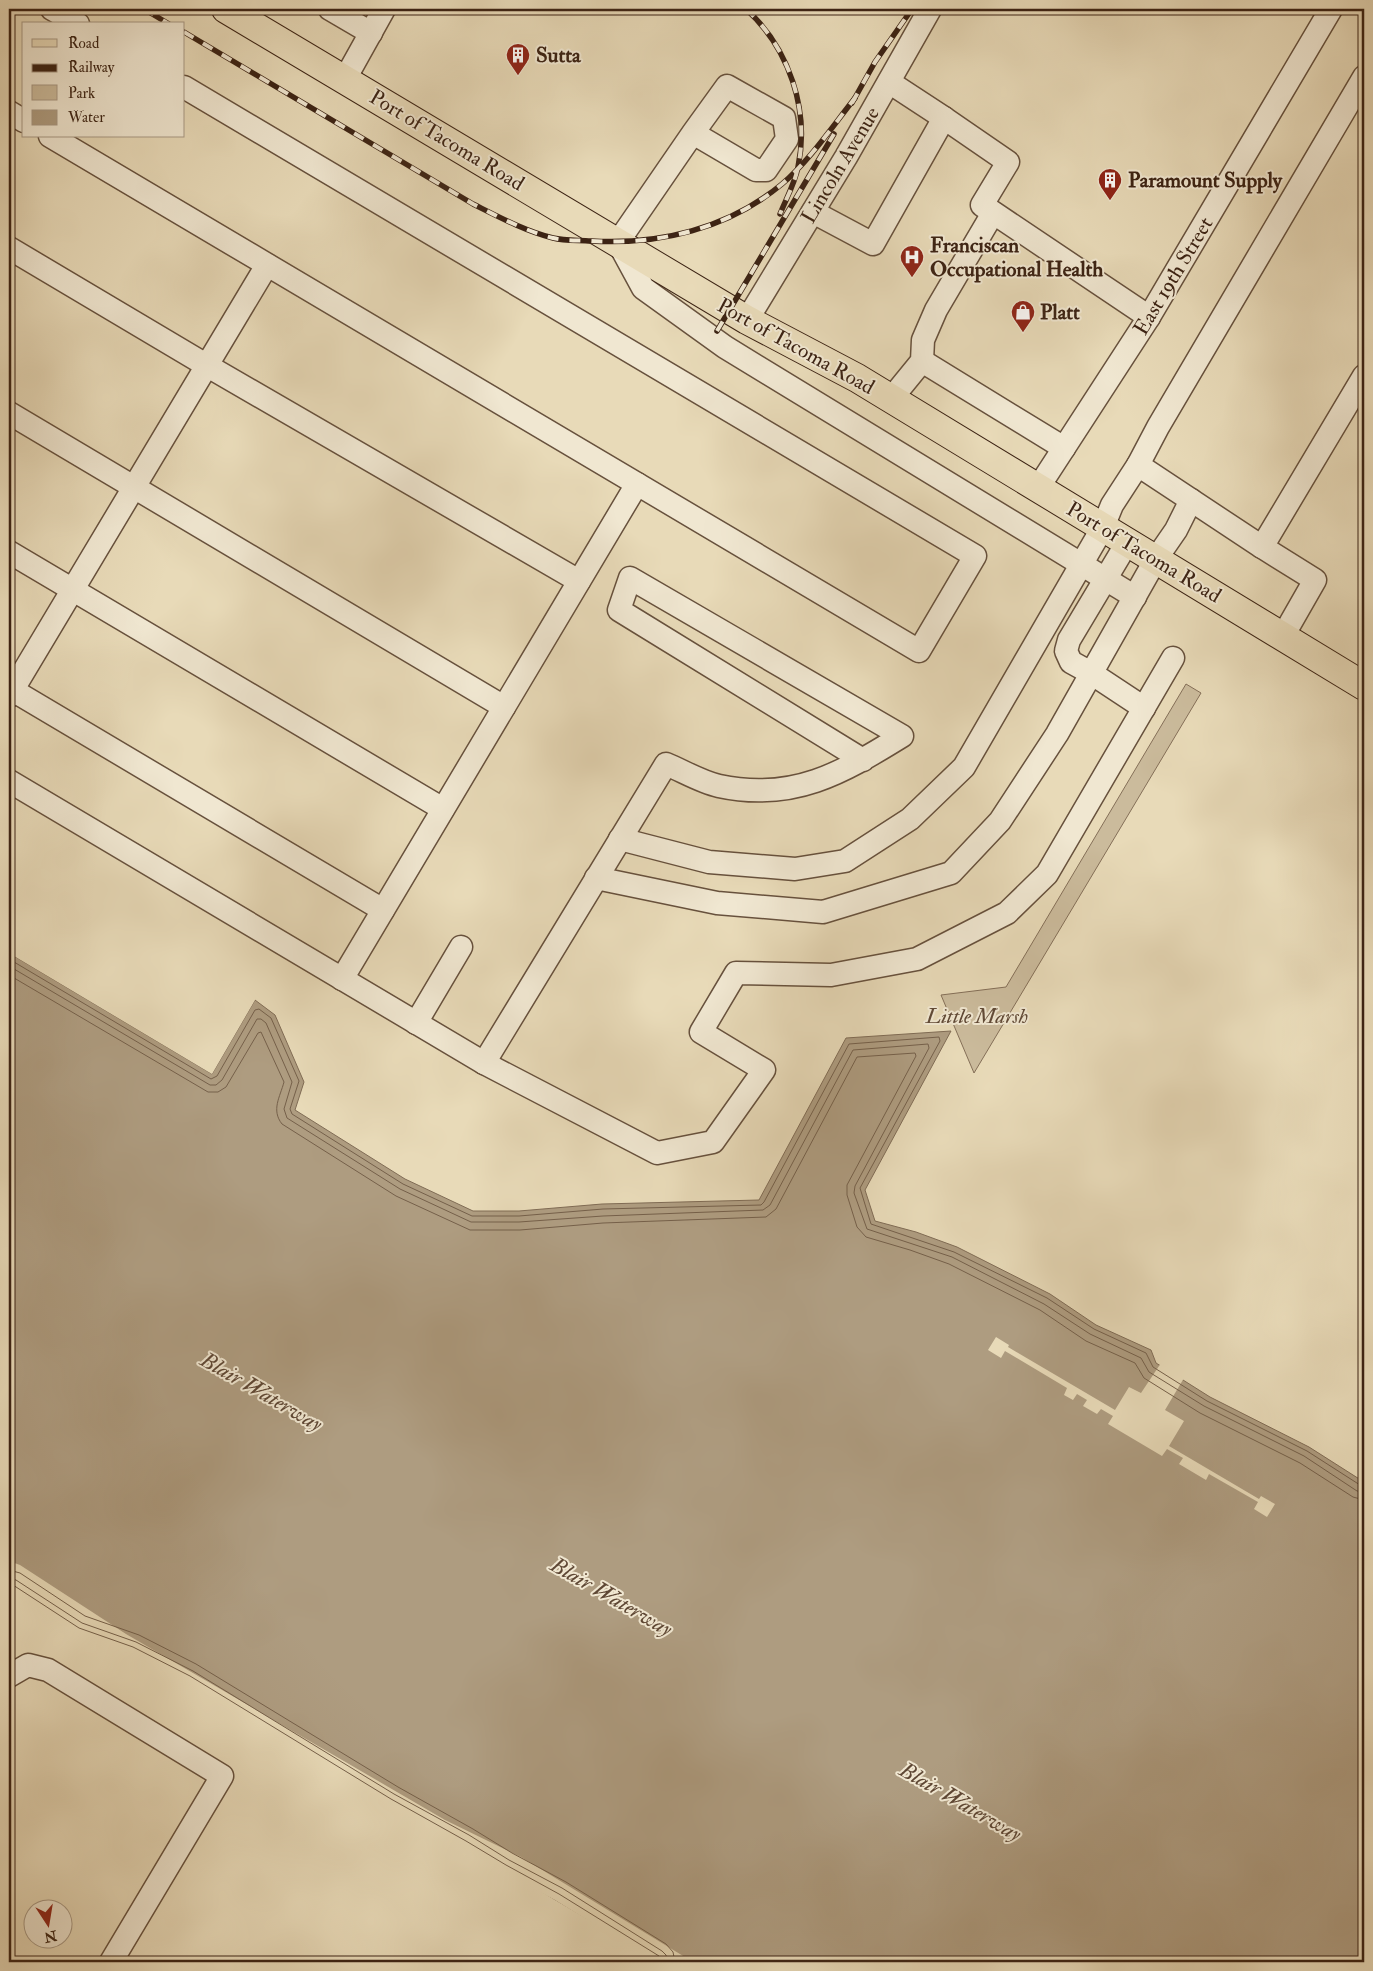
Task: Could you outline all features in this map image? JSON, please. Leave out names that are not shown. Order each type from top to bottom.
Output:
[{"type":"main road","name":"Port of Tacoma Road","points":[[226,9],[747,320],[857,378],[1364,686]]},
{"type":"street","points":[[52,9],[75,22]]},
{"type":"street","points":[[330,9],[370,33]]},
{"type":"street","points":[[345,79],[384,9]]},
{"type":"street","name":"Lincoln Avenue","points":[[747,320],[813,212],[930,9]]},
{"type":"street","name":"East 19th Street","points":[[1038,488],[1149,317],[1331,9]]},
{"type":"street","points":[[620,839],[709,862],[795,869],[845,861],[910,819],[964,766],[1103,527],[1112,505],[1138,465],[1168,410],[1364,78]]},
{"type":"street","points":[[889,82],[1008,162],[982,205],[1149,317]]},
{"type":"street","points":[[53,138],[919,651],[976,556],[185,87]]},
{"type":"street","points":[[9,112],[22,119]]},
{"type":"street","points":[[813,212],[873,244],[944,118]]},
{"type":"street","points":[[693,133],[618,242],[643,288],[725,347],[1135,597]]},
{"type":"street","points":[[891,399],[922,361],[923,340],[936,310],[993,212]]},
{"type":"street","points":[[9,248],[206,365],[579,581]]},
{"type":"street","points":[[267,265],[10,691],[382,910]]},
{"type":"street","points":[[922,361],[1064,448]]},
{"type":"street","points":[[1262,548],[1364,376]]},
{"type":"street","points":[[9,413],[504,707]]},
{"type":"street","points":[[1138,465],[1262,548],[1315,580],[1283,636]]},
{"type":"street","points":[[342,979],[637,484]]},
{"type":"street","points":[[596,878],[717,904],[823,912],[951,873],[1000,821],[1057,734],[1156,559],[1176,530],[1191,500]]},
{"type":"street","points":[[1127,543],[1069,640],[1066,651],[1070,662],[1091,673],[1144,708]]},
{"type":"street","points":[[9,552],[442,809]]},
{"type":"street","points":[[484,1063],[666,764],[718,786],[768,792],[818,781],[863,760],[902,736],[630,578],[619,610],[863,760]]},
{"type":"street","points":[[9,781],[484,1063],[656,1152],[713,1142],[764,1070],[701,1032],[736,973],[831,975],[917,959],[1007,913],[1047,874],[1173,658]]},
{"type":"street","points":[[416,1023],[461,947]]},
{"type":"street","points":[[9,1676],[28,1665],[48,1670],[222,1776],[112,1962]]},
{"type":"green space","name":"Little Marsh","points":[[1186,684],[1201,693],[974,1073],[941,995],[1006,987]]},
{"type":"water","name":"Blair Waterway","points":[[9,953],[212,1074],[255,1000],[275,1015],[304,1082],[295,1110],[405,1179],[473,1211],[519,1211],[602,1204],[759,1200],[846,1038],[951,1031],[865,1190],[875,1221],[916,1232],[957,1247],[1050,1294],[1096,1325],[1151,1350],[1156,1363],[1210,1397],[1309,1447],[1364,1482],[1364,1962],[660,1962],[187,1681],[9,1588]]},
{"type":"pier","points":[[9,950],[212,1071],[253,999],[255,1000],[212,1074],[9,953]]},
{"type":"pier","points":[[996,1337],[1009,1345],[1008,1347],[1115,1410],[1129,1387],[1141,1393],[1161,1363],[1184,1378],[1165,1410],[1184,1421],[1169,1446],[1259,1499],[1261,1496],[1275,1504],[1267,1517],[1254,1509],[1258,1502],[1209,1474],[1206,1480],[1179,1464],[1183,1458],[1167,1449],[1162,1456],[1108,1424],[1113,1416],[1101,1409],[1097,1414],[1083,1406],[1087,1400],[1077,1394],[1073,1400],[1064,1395],[1067,1388],[1005,1351],[1001,1358],[988,1350]]},
{"type":"pier","points":[[9,1561],[20,1565],[126,1634],[445,1820],[521,1857],[693,1962],[655,1962],[555,1900],[502,1872],[387,1805],[186,1683],[130,1654],[75,1635],[9,1591]]},
{"type":"railway","points":[[144,9],[166,22]]},
{"type":"railway","points":[[746,9],[774,42],[785,61],[793,81],[798,102],[801,124],[798,167],[793,185],[780,214]]},
{"type":"railway","points":[[852,103],[875,62],[912,9]]},
{"type":"railway","points":[[185,33],[473,204],[522,228],[562,240],[617,242],[667,237],[716,223],[739,212],[761,200],[792,175],[855,98]]},
{"type":"railway","points":[[717,331],[834,134]]},
{"type":"place","name":"Sutta","points":[[518,76]]},
{"type":"place","name":"Paramount Supply","points":[[1110,201]]},
{"type":"place","name":"Franciscan Occupational Health","points":[[912,278]]},
{"type":"place","name":"Platt","points":[[1023,333]]}]
